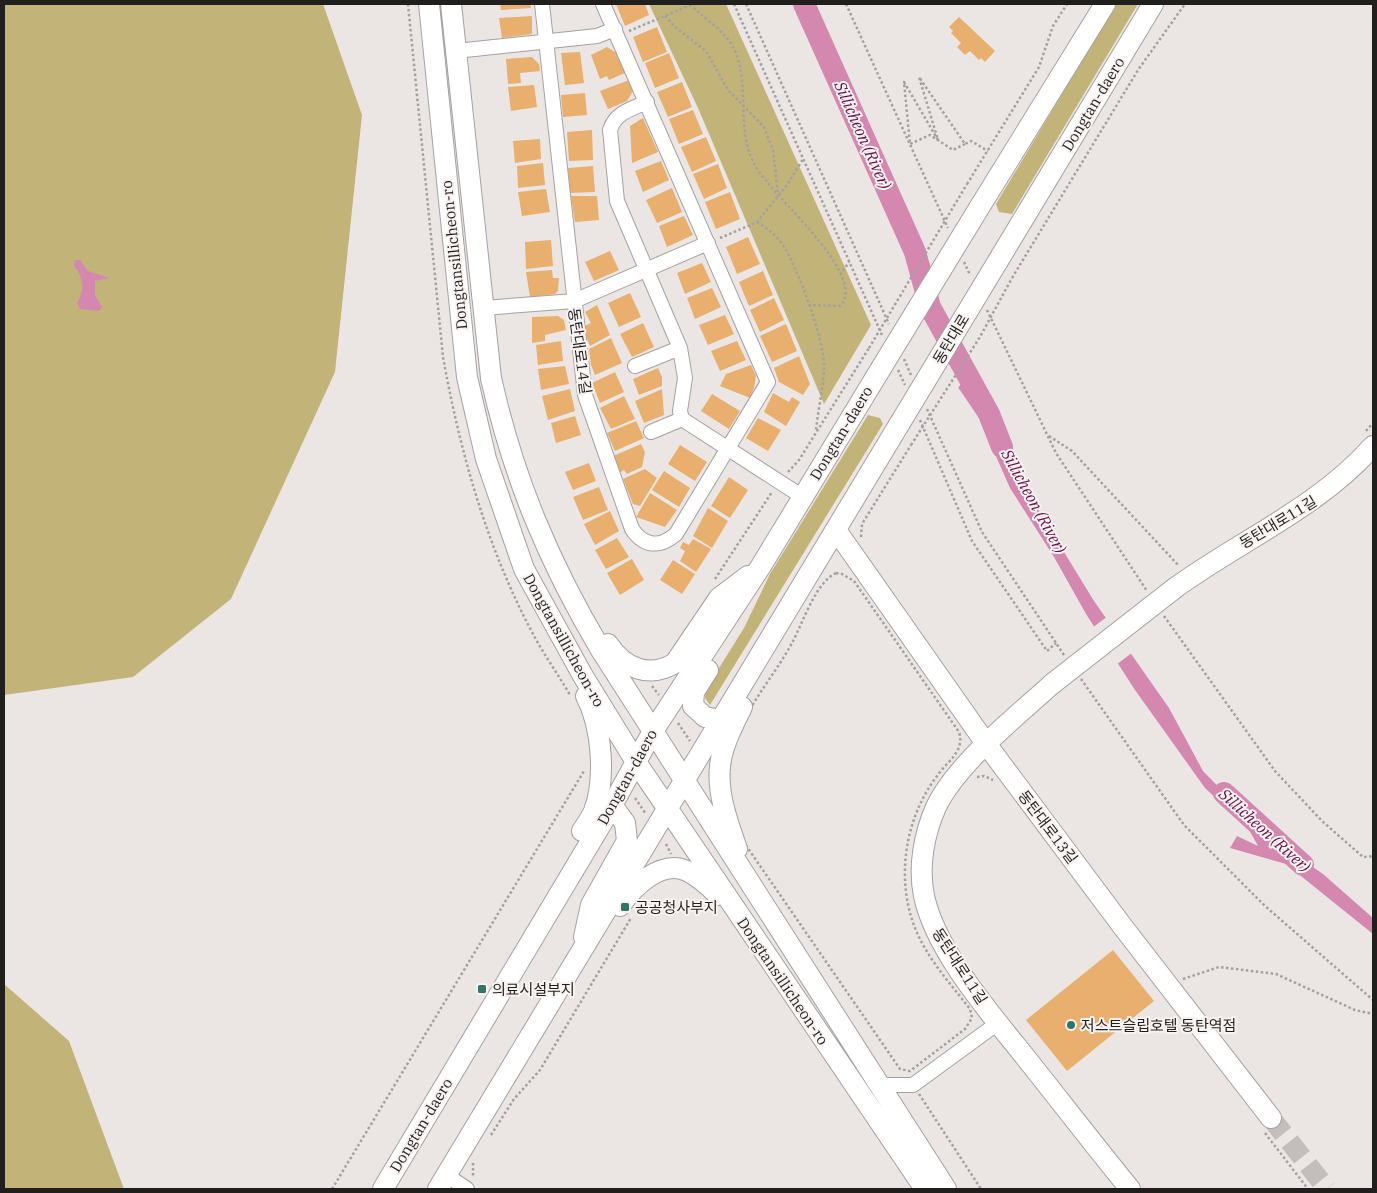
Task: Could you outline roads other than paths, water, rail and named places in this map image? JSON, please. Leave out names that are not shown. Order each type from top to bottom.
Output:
[{"type":"main road","name":"Dongtansillicheon-ro","points":[[429,4],[467,377],[486,459],[524,569],[553,624],[636,762],[737,914],[925,1189]]},
{"type":"main road","name":"Dongtansillicheon-ro","points":[[451,4],[482,308],[491,378],[502,428],[516,472],[547,549],[581,618],[946,1189]]},
{"type":"main road","name":"Dongtan-daero","points":[[383,1189],[608,811],[653,731],[762,566],[1105,4]]},
{"type":"main road","name":"Dongtan-daero","points":[[1001,256],[1153,4]]},
{"type":"main road","name":"동탄대로","points":[[836,530],[1001,256]]},
{"type":"main road","name":"동탄대로11길","points":[[1130,1189],[998,1023],[947,952],[932,923],[924,895],[922,851],[928,826],[937,806],[956,777],[986,745],[1052,684],[1210,563],[1319,497],[1343,477],[1373,446]]},
{"type":"main road","points":[[442,1182],[836,530]]},
{"type":"main road","name":"동탄대로13길","points":[[836,530],[986,745],[1168,986],[1271,1118]]},
{"type":"main road","points":[[547,549],[566,569],[584,604],[617,657],[630,666],[651,672],[665,669],[675,663],[719,598],[762,566]]},
{"type":"main road","points":[[721,720],[705,717],[694,706],[694,692],[740,616],[762,566]]},
{"type":"main road","points":[[747,880],[722,802],[720,766],[732,726],[794,599]]},
{"type":"main road","points":[[546,916],[564,865],[594,811],[599,788],[601,749],[590,704],[565,658],[553,624]]},
{"type":"main road","points":[[582,951],[591,904],[627,841],[625,822],[617,812],[608,811]]},
{"type":"main road","points":[[582,951],[607,926],[631,890],[654,874],[672,869],[687,871],[712,890],[737,914]]},
{"type":"street","name":"동탄대로14길","points":[[542,4],[548,43],[585,395],[632,529],[638,537],[655,545],[662,544],[676,534],[768,382],[615,29],[602,4]]},
{"type":"street","points":[[456,51],[548,43],[597,36],[615,29]]},
{"type":"street","points":[[647,102],[618,115],[612,122],[610,130],[617,201],[680,348],[685,378],[680,411],[682,419],[803,497]]},
{"type":"street","points":[[482,308],[574,301],[708,243]]},
{"type":"street","points":[[635,366],[680,348]]},
{"type":"street","points":[[652,432],[682,419]]},
{"type":"street","points":[[881,1086],[913,1085],[998,1023]]},
{"type":"street","points":[[442,1182],[470,1183]]},
{"type":"waterway","name":"Sillicheon (River)","points":[[804,4],[915,252],[930,307],[989,414],[1002,447]]},
{"type":"waterway","name":"Sillicheon (River)","points":[[1224,793],[1303,865]]},
{"type":"tunnel","points":[[1271,1118],[1327,1189]]},
{"type":"place","name":"공공청사부지","points":[[625,907]]},
{"type":"place","name":"의료시설부지","points":[[482,989]]},
{"type":"place","name":"저스트슬립호텔 동탄역점","points":[[1071,1025]]}]
